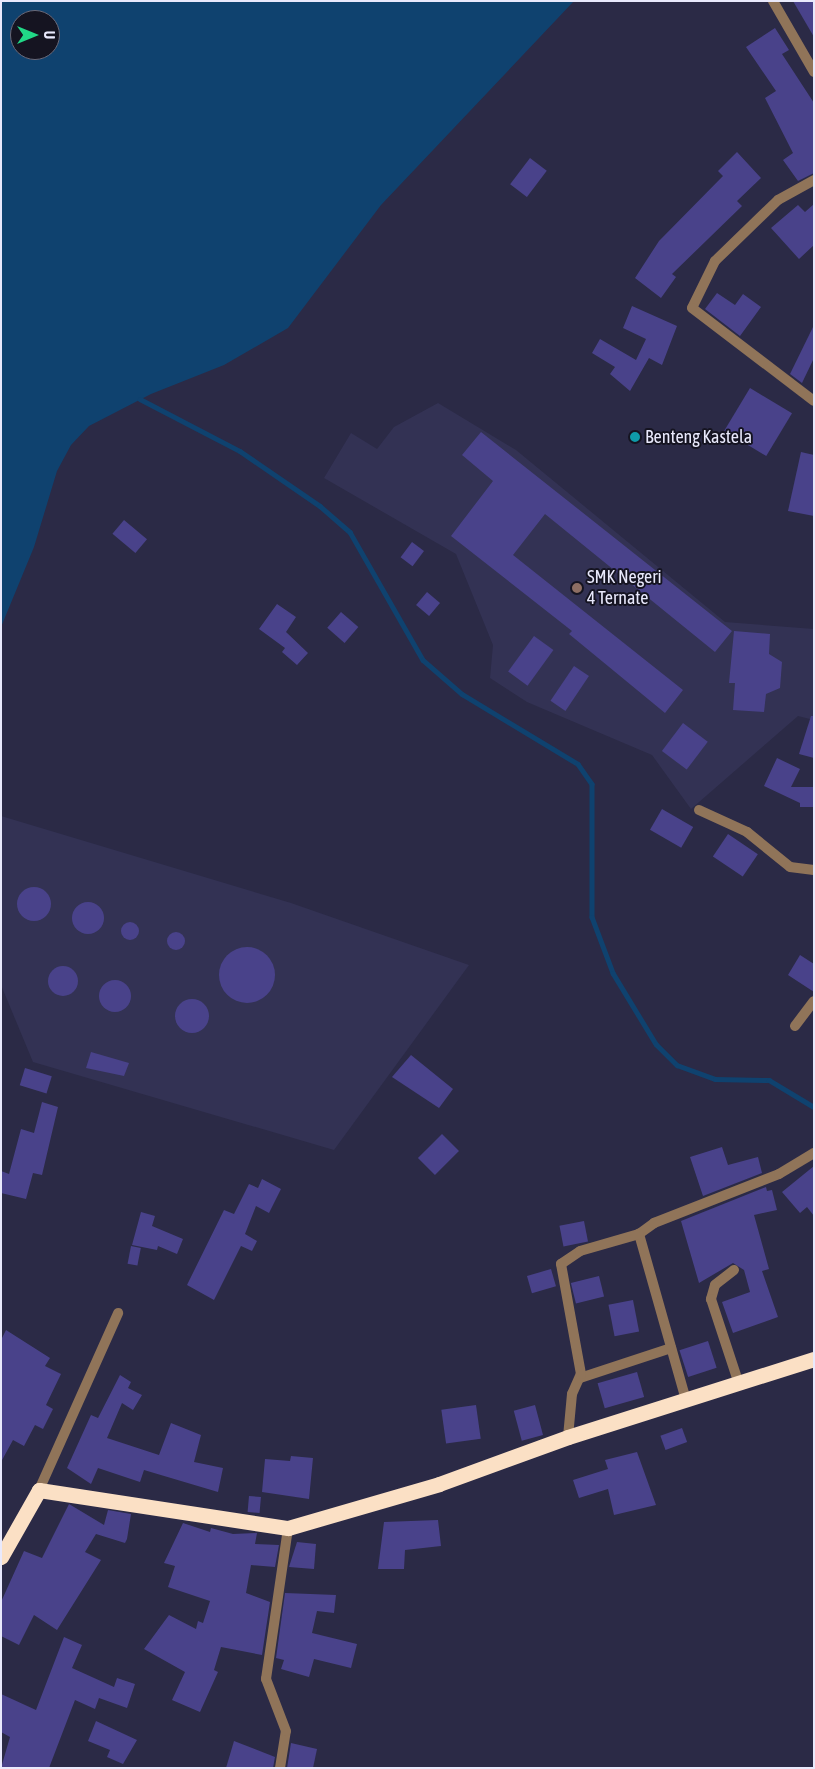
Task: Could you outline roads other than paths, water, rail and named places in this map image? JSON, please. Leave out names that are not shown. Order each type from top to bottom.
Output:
[{"type":"highway","points":[[1,1557],[39,1490],[288,1528],[523,1457],[568,1437],[814,1359]]},
{"type":"street","points":[[773,1],[814,72]]},
{"type":"street","points":[[814,180],[778,200],[715,261],[692,308],[814,401]]},
{"type":"street","points":[[699,810],[747,832],[790,867],[814,870]]},
{"type":"street","points":[[795,1026],[814,1001]]},
{"type":"street","points":[[568,1437],[572,1394],[580,1378],[561,1264],[580,1251],[639,1234],[654,1223],[779,1174],[814,1153]]},
{"type":"street","points":[[639,1234],[686,1400]]},
{"type":"street","points":[[734,1270],[714,1285],[711,1299],[739,1384]]},
{"type":"street","points":[[39,1490],[118,1313]]},
{"type":"street","points":[[580,1378],[671,1348]]},
{"type":"street","points":[[280,1768],[286,1732],[266,1679],[288,1528]]},
{"type":"water","points":[[1,1],[574,1],[381,205],[288,328],[224,365],[151,394],[89,426],[71,445],[57,471],[34,547],[1,627]]},
{"type":"waterway","points":[[140,399],[240,451],[320,506],[350,532],[423,660],[462,694],[578,764],[592,784],[592,917],[613,973],[656,1044],[677,1065],[715,1079],[769,1080],[814,1107]]},
{"type":"place","name":"Benteng Kastela","points":[[635,437]]},
{"type":"place","name":"SMK Negeri 4 Ternate","points":[[577,588]]}]
